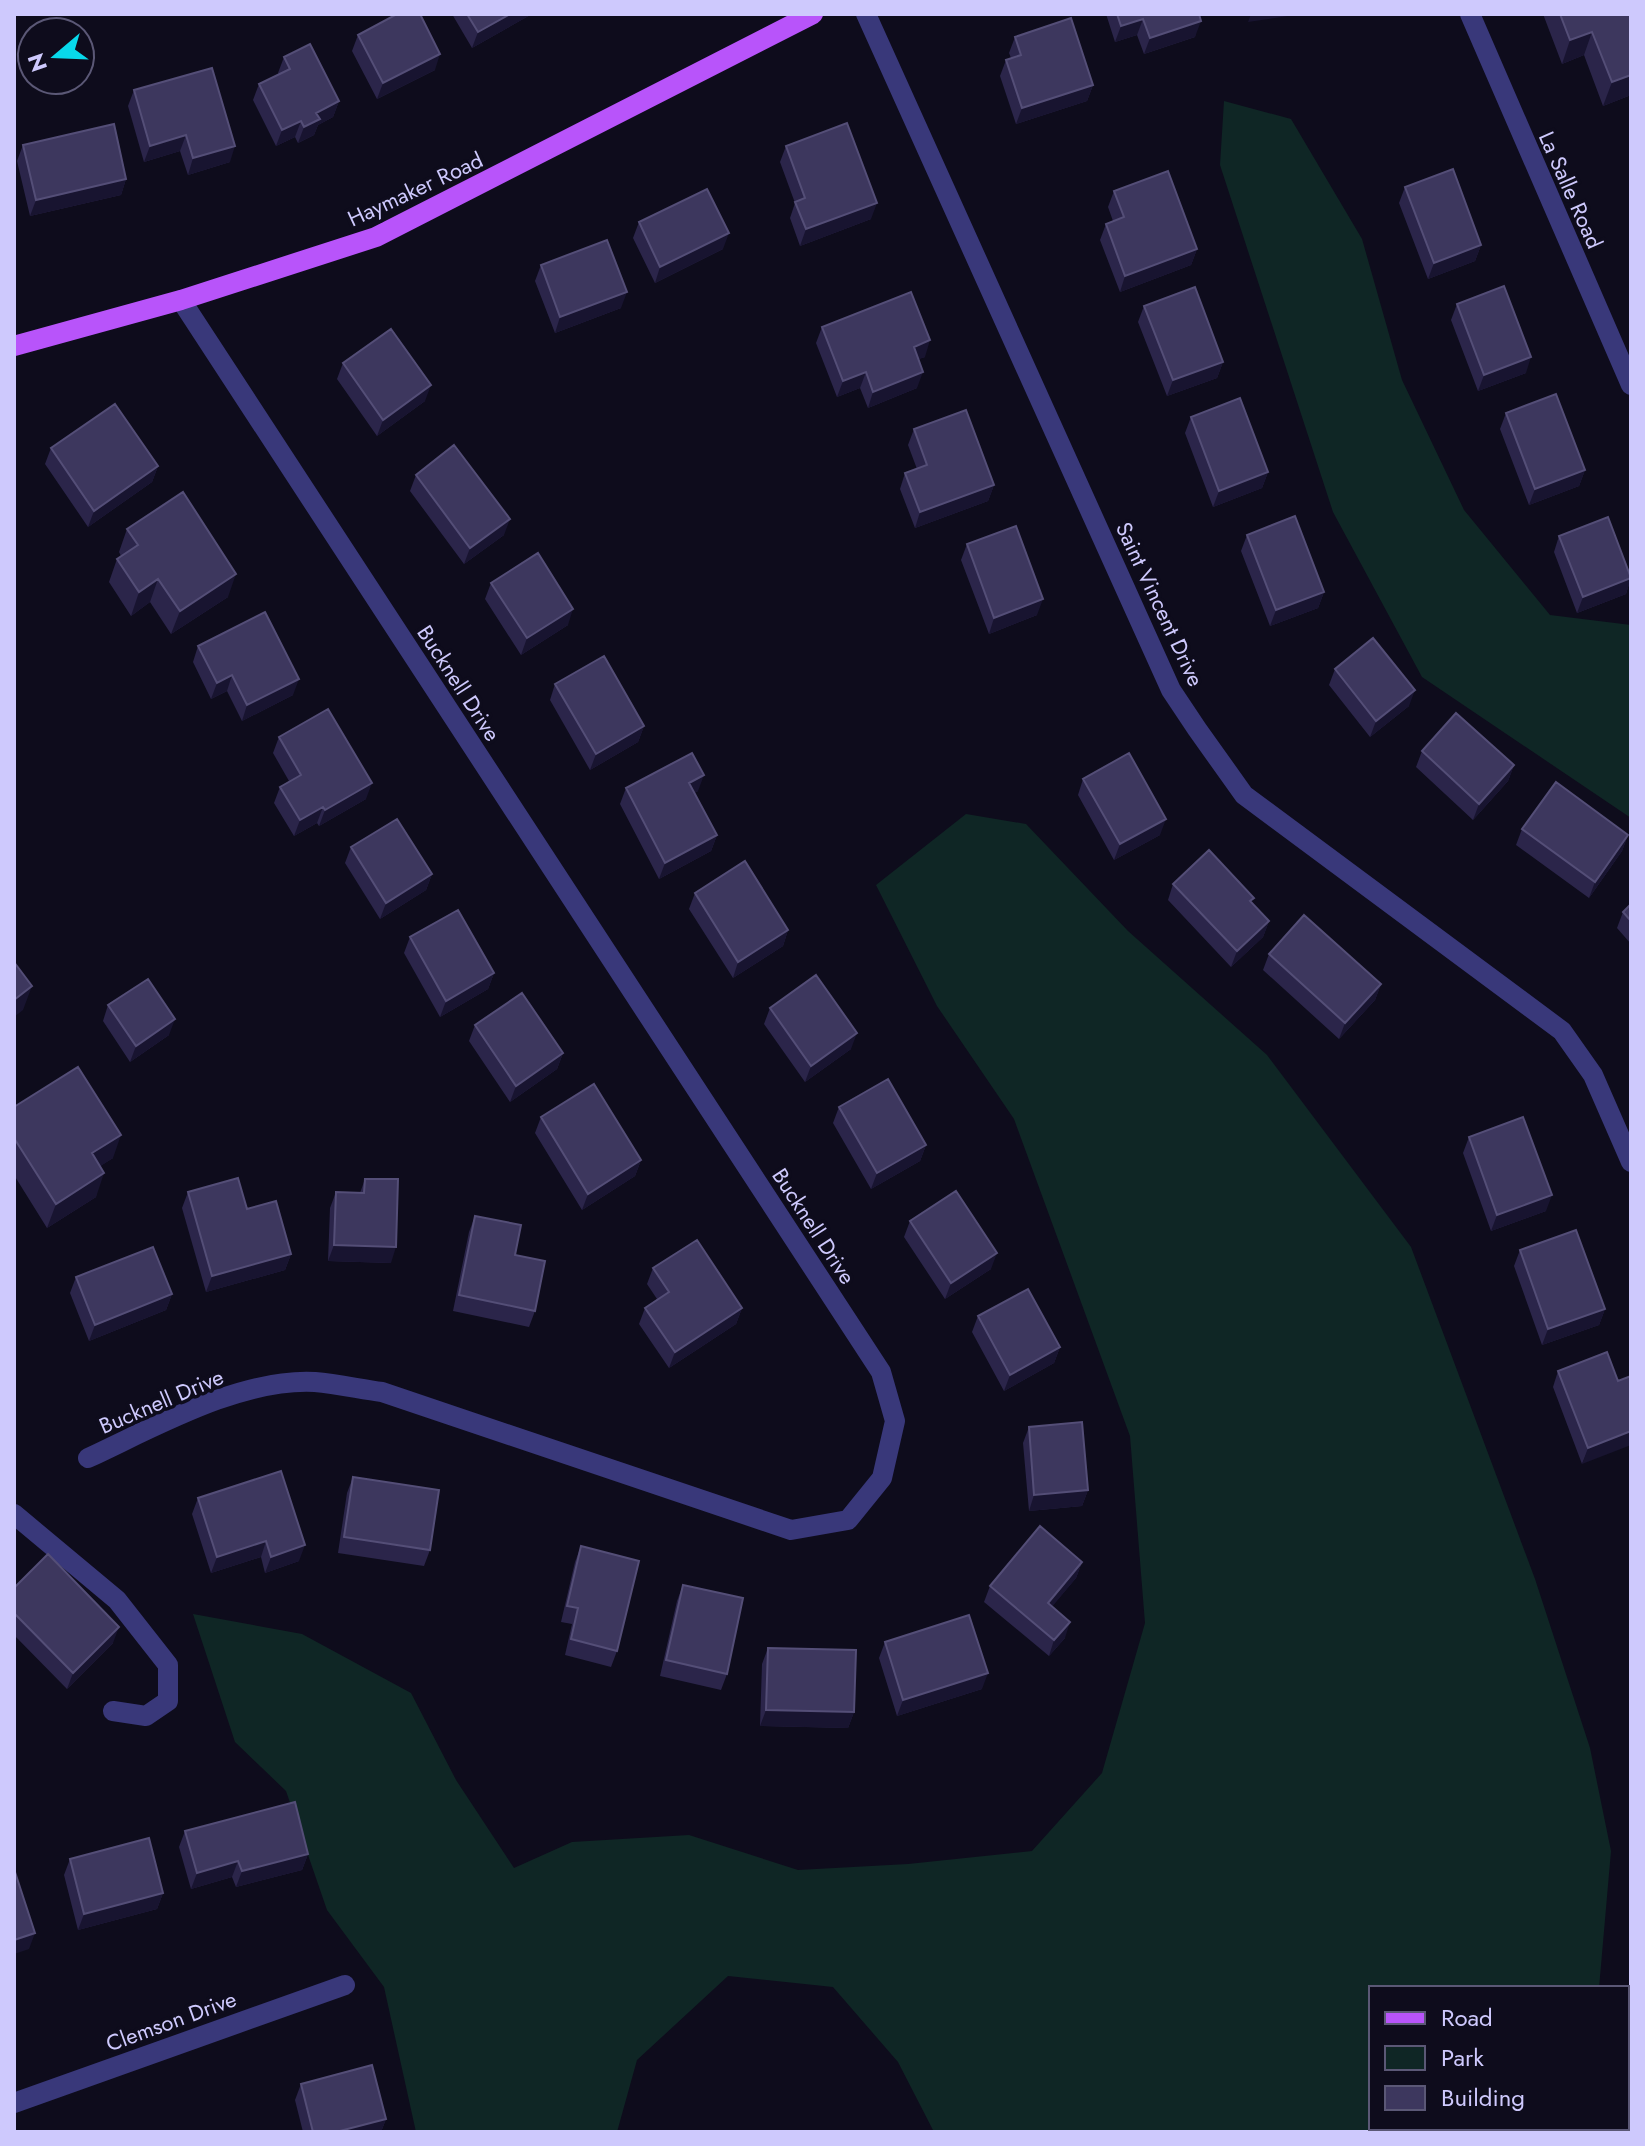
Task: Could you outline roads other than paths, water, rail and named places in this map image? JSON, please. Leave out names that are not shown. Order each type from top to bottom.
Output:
[{"type":"main road","name":"Haymaker Road","points":[[14,346],[181,300],[376,237],[813,14]]},
{"type":"street","name":"Saint Vincent Drive","points":[[866,14],[1171,690],[1244,795],[1562,1031],[1593,1075],[1631,1162]]},
{"type":"street","name":"La Salle Road","points":[[1470,14],[1631,385]]},
{"type":"street","name":"Bucknell Drive","points":[[88,1458],[191,1411],[250,1390],[313,1382],[382,1392],[791,1530],[848,1520],[882,1478],[895,1421],[881,1372],[181,300]]},
{"type":"street","points":[[14,1514],[117,1600],[168,1665],[168,1701],[146,1716],[113,1711]]},
{"type":"street","name":"Clemson Drive","points":[[14,2103],[345,1985]]}]
